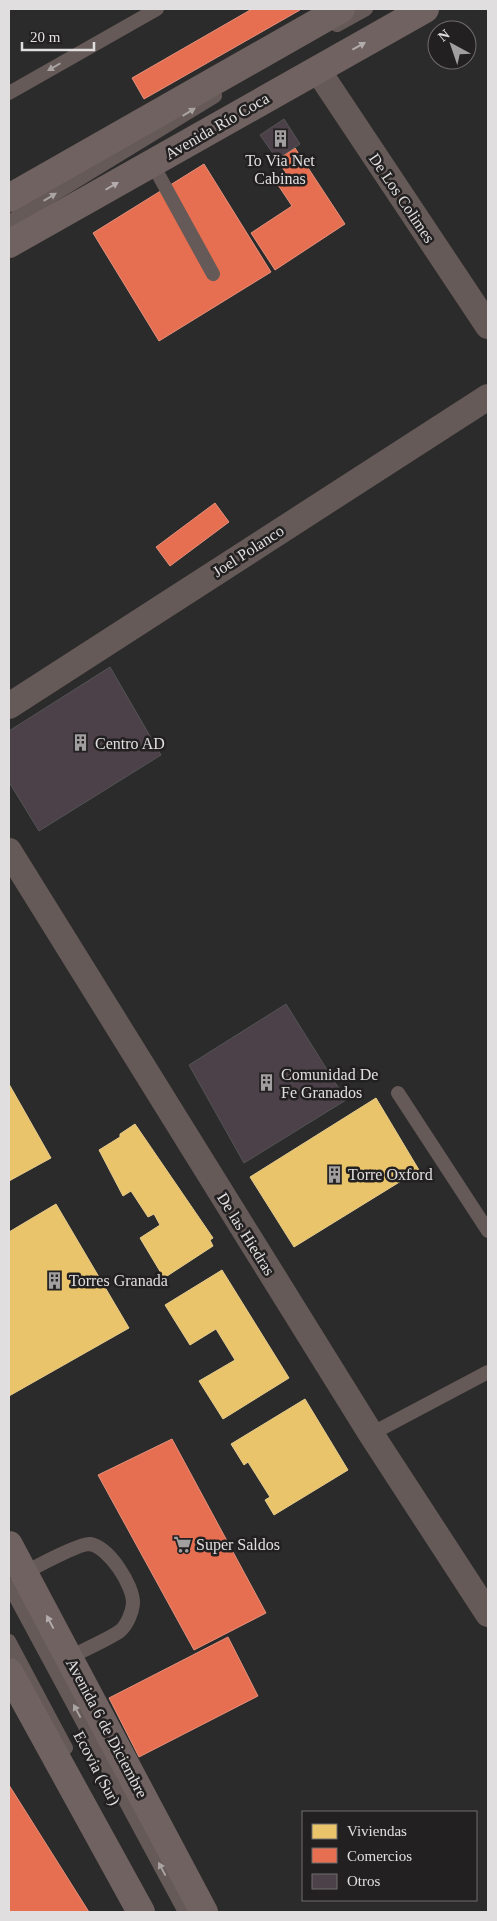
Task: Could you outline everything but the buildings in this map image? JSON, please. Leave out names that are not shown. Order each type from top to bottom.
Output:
[{"type":"main road","points":[[9,198],[341,9]]},
{"type":"main road","name":"Avenida Río Coca","points":[[9,244],[425,9]]},
{"type":"main road","name":"Avenida 6 de Diciembre","points":[[9,1545],[17,1579],[69,1658],[204,1912]]},
{"type":"main road","points":[[9,1672],[141,1912]]},
{"type":"street","name":"De Los Colimes","points":[[317,70],[488,326]]},
{"type":"street","name":"Joel Polanco","points":[[9,706],[488,397]]},
{"type":"street","name":"De las Hiedras","points":[[9,851],[371,1434],[485,1601]]},
{"type":"lane","points":[[9,93],[157,9]]},
{"type":"lane","points":[[9,222],[232,86],[366,9]]},
{"type":"lane","points":[[152,163],[214,274]]},
{"type":"lane","points":[[398,1093],[488,1231]]},
{"type":"lane","points":[[371,1434],[488,1372]]},
{"type":"lane","points":[[69,1658],[120,1630],[129,1618],[133,1603],[128,1584],[112,1559],[101,1549],[90,1544],[75,1548],[17,1579],[185,1912]]},
{"type":"lane","name":"Ecovia (Sur)","points":[[9,1640],[154,1912]]},
{"type":"place","name":"To Via Net Cabinas","points":[[280,139]]},
{"type":"place","name":"Centro AD","points":[[81,743]]},
{"type":"place","name":"Comunidad De Fe Granados","points":[[267,1083]]},
{"type":"place","name":"Torre Oxford","points":[[334,1174]]},
{"type":"place","name":"Torres Granada","points":[[55,1280]]},
{"type":"place","name":"Super Saldos","points":[[182,1544]]}]
